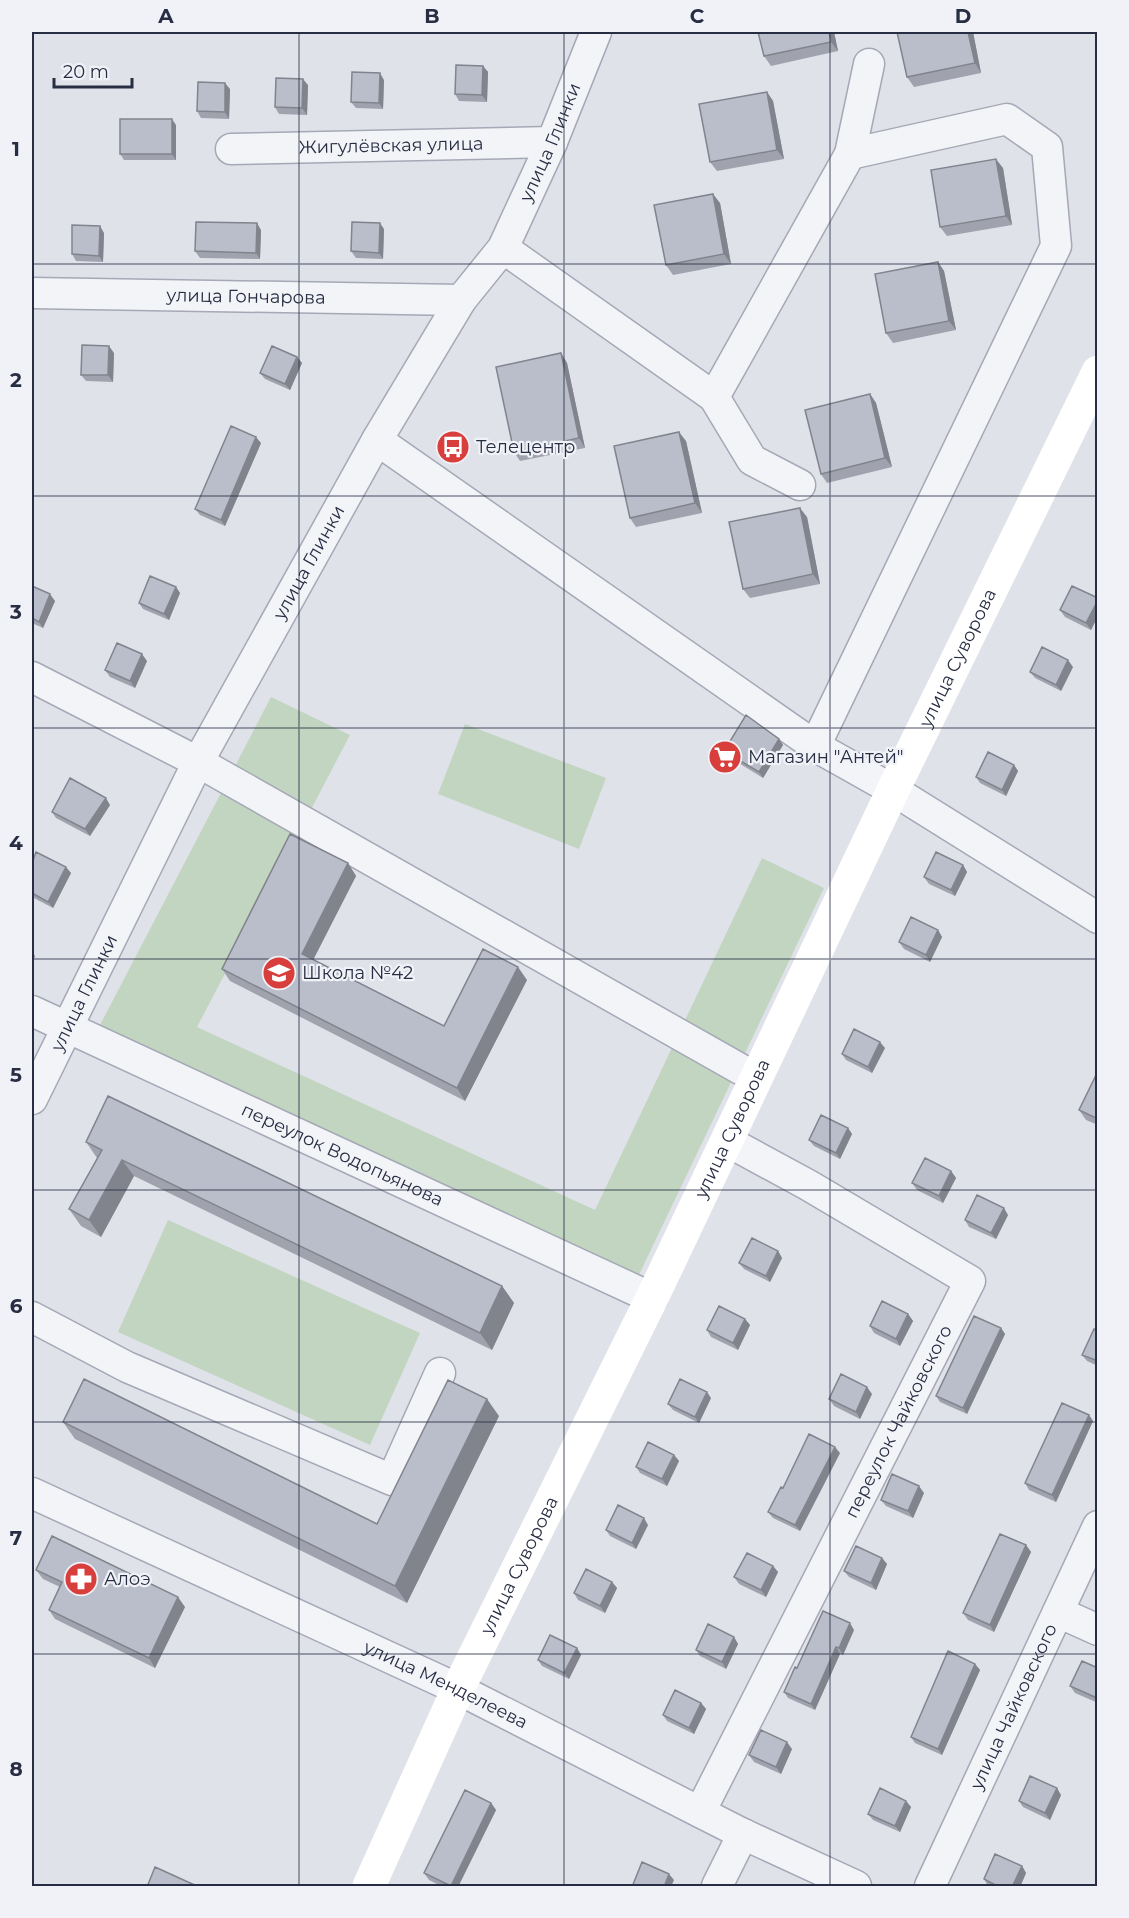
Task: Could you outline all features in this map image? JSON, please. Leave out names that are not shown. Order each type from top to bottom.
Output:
[{"type":"street","name":"улица Глинки","points":[[32,1099],[198,762],[377,440],[461,300],[503,248],[552,142],[596,32]]},
{"type":"street","points":[[714,397],[850,154],[869,64]]},
{"type":"street","points":[[814,746],[1056,246],[1047,147],[1007,119],[850,154]]},
{"type":"street","name":"Жигулёвская улица","points":[[231,149],[552,142]]},
{"type":"street","points":[[503,248],[714,397],[752,460],[800,485]]},
{"type":"street","name":"улица Гончарова","points":[[32,293],[461,300]]},
{"type":"street","name":"улица Суворова","points":[[369,1887],[458,1689],[652,1298],[892,790],[1098,372]]},
{"type":"street","points":[[377,440],[814,746],[892,790],[1098,918]]},
{"type":"street","points":[[32,677],[198,762],[756,1078]]},
{"type":"street","name":"переулок Водопьянова","points":[[32,1011],[652,1298]]},
{"type":"street","name":"переулок Чайковского","points":[[700,1812],[970,1281],[808,1185],[727,1141]]},
{"type":"street","points":[[32,1317],[126,1367],[392,1480],[440,1373]]},
{"type":"street","name":"улица Менделеева","points":[[32,1493],[458,1689],[743,1834],[856,1887]]},
{"type":"street","name":"улица Чайковского","points":[[930,1887],[1098,1526]]},
{"type":"street","points":[[1058,1612],[1098,1630]]},
{"type":"street","points":[[717,1887],[743,1834]]},
{"type":"green space","points":[[271,697],[350,735],[197,1027],[595,1210],[762,858],[824,888],[636,1281],[99,1027]]},
{"type":"green space","points":[[465,724],[606,778],[579,849],[438,794]]},
{"type":"green space","points":[[168,1220],[420,1333],[370,1445],[118,1332]]},
{"type":"building","points":[[758,32],[829,32],[831,42],[764,56]]},
{"type":"building","points":[[897,32],[968,32],[975,63],[907,77]]},
{"type":"building","points":[[456,65],[483,66],[482,95],[455,94]]},
{"type":"building","points":[[352,72],[380,73],[379,103],[351,102]]},
{"type":"building","points":[[276,78],[303,79],[302,108],[275,107]]},
{"type":"building","points":[[198,82],[225,83],[225,112],[197,111]]},
{"type":"building","points":[[767,92],[777,150],[710,162],[699,104]]},
{"type":"building","points":[[120,119],[172,119],[172,154],[120,154]]},
{"type":"building","points":[[996,159],[1006,216],[940,227],[931,170]]},
{"type":"building","points":[[713,194],[724,254],[666,265],[654,205]]},
{"type":"building","points":[[196,222],[257,223],[256,253],[195,251]]},
{"type":"building","points":[[352,222],[380,223],[379,253],[351,251]]},
{"type":"building","points":[[72,225],[100,226],[99,256],[72,254]]},
{"type":"building","points":[[938,262],[949,321],[886,333],[875,274]]},
{"type":"building","points":[[82,345],[109,346],[108,375],[81,375]]},
{"type":"building","points":[[272,346],[297,357],[285,384],[260,373]]},
{"type":"building","points":[[561,353],[579,438],[514,452],[496,367]]},
{"type":"building","points":[[870,394],[885,458],[821,474],[805,410]]},
{"type":"building","points":[[231,426],[256,437],[221,520],[195,509]]},
{"type":"building","points":[[679,432],[695,503],[630,518],[614,446]]},
{"type":"building","points":[[800,508],[813,574],[743,589],[729,522]]},
{"type":"building","points":[[150,576],[176,587],[164,614],[139,603]]},
{"type":"building","points":[[32,586],[50,594],[39,622],[32,618]]},
{"type":"building","points":[[1072,586],[1098,598],[1086,623],[1060,610]]},
{"type":"building","points":[[117,643],[142,654],[130,681],[105,670]]},
{"type":"building","points":[[1042,647],[1068,660],[1056,685],[1030,672]]},
{"type":"building","points":[[746,715],[779,739],[759,772],[724,751]]},
{"type":"building","points":[[988,752],[1014,765],[1002,790],[976,777]]},
{"type":"building","points":[[70,778],[106,798],[85,829],[52,812]]},
{"type":"building","name":"Школа №42","points":[[290,834],[348,863],[302,954],[444,1026],[483,949],[518,967],[457,1088],[222,969]]},
{"type":"building","points":[[36,852],[66,867],[48,902],[32,893],[32,863]]},
{"type":"building","points":[[936,852],[963,865],[951,890],[924,877]]},
{"type":"building","points":[[911,917],[938,930],[926,955],[899,942]]},
{"type":"building","points":[[854,1029],[880,1042],[868,1067],[842,1054]]},
{"type":"building","points":[[1098,1071],[1098,1119],[1079,1110]]},
{"type":"building","points":[[108,1096],[502,1286],[480,1333],[122,1160],[89,1220],[69,1209],[102,1150],[86,1142]]},
{"type":"building","points":[[821,1115],[848,1128],[836,1153],[809,1140]]},
{"type":"building","points":[[925,1158],[951,1171],[939,1196],[912,1183]]},
{"type":"building","points":[[977,1195],[1004,1208],[991,1233],[965,1220]]},
{"type":"building","points":[[752,1238],[778,1251],[766,1276],[739,1263]]},
{"type":"building","points":[[882,1301],[908,1314],[896,1339],[870,1326]]},
{"type":"building","points":[[719,1306],[745,1319],[733,1343],[707,1330]]},
{"type":"building","points":[[974,1316],[1001,1328],[963,1408],[936,1396]]},
{"type":"building","points":[[1094,1329],[1098,1331],[1098,1361],[1082,1355]]},
{"type":"building","points":[[841,1374],[867,1387],[856,1412],[829,1399]]},
{"type":"building","points":[[84,1379],[377,1524],[448,1380],[487,1399],[395,1586],[63,1422]]},
{"type":"building","points":[[680,1379],[707,1392],[695,1417],[668,1404]]},
{"type":"building","points":[[1062,1403],[1089,1415],[1052,1495],[1025,1483]]},
{"type":"building","points":[[809,1434],[835,1447],[795,1525],[768,1512],[781,1487],[783,1488]]},
{"type":"building","points":[[648,1442],[674,1455],[662,1479],[636,1467]]},
{"type":"building","points":[[892,1474],[919,1486],[908,1511],[881,1500]]},
{"type":"building","points":[[618,1505],[644,1518],[632,1543],[606,1530]]},
{"type":"building","points":[[1000,1534],[1026,1545],[990,1625],[963,1613]]},
{"type":"building","points":[[52,1536],[178,1597],[149,1658],[49,1610],[62,1582],[36,1570]]},
{"type":"building","points":[[856,1546],[882,1558],[871,1583],[844,1571]]},
{"type":"building","points":[[747,1553],[773,1566],[761,1590],[734,1577]]},
{"type":"building","points":[[586,1569],[612,1582],[600,1606],[574,1593]]},
{"type":"building","points":[[823,1611],[850,1623],[839,1648],[836,1647],[811,1704],[784,1692]]},
{"type":"building","points":[[708,1624],[734,1637],[722,1662],[696,1650]]},
{"type":"building","points":[[550,1635],[577,1648],[564,1673],[538,1660]]},
{"type":"building","points":[[948,1651],[975,1664],[938,1749],[911,1737]]},
{"type":"building","points":[[1082,1661],[1098,1668],[1097,1698],[1070,1686]]},
{"type":"building","points":[[675,1690],[701,1703],[689,1728],[663,1715]]},
{"type":"building","points":[[761,1730],[787,1742],[776,1767],[749,1755]]},
{"type":"building","points":[[1030,1776],[1057,1788],[1045,1813],[1019,1801]]},
{"type":"building","points":[[880,1788],[906,1801],[895,1826],[868,1814]]},
{"type":"building","points":[[465,1790],[491,1803],[451,1886],[424,1873]]},
{"type":"building","points":[[995,1854],[1022,1866],[1012,1887],[999,1887],[984,1879]]},
{"type":"building","points":[[642,1862],[669,1874],[664,1887],[632,1887]]},
{"type":"building","points":[[155,1867],[199,1887],[147,1887]]},
{"type":"place","name":"Телецентр","points":[[453,447]]},
{"type":"place","name":"Магазин \"Антей\"","points":[[725,757]]},
{"type":"place","name":"Школа №42","points":[[279,973]]},
{"type":"place","name":"Алоэ","points":[[81,1579]]}]
